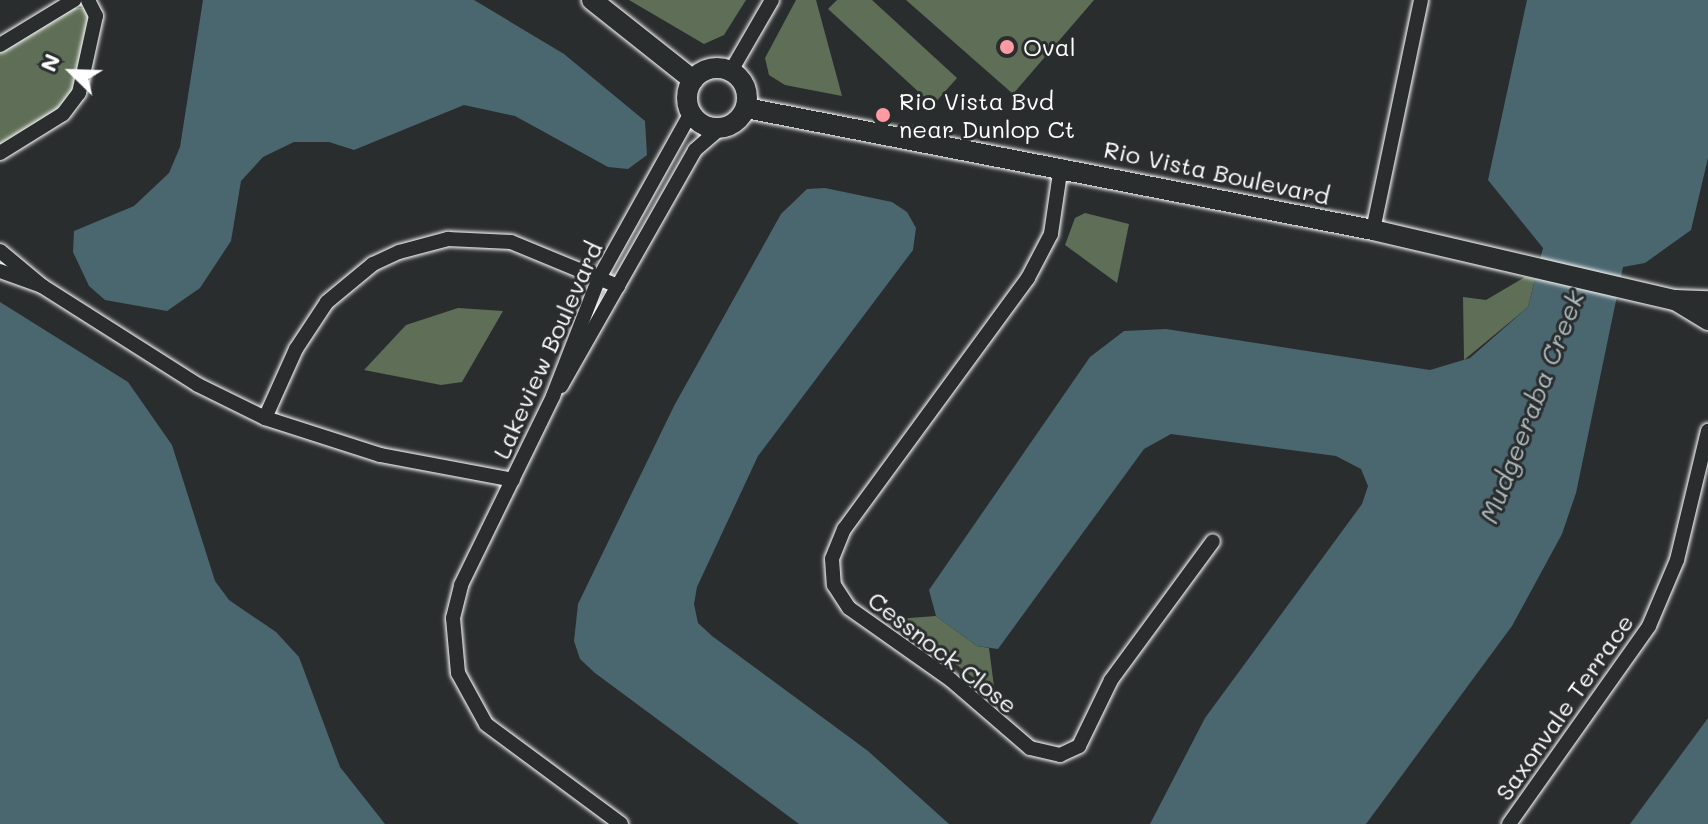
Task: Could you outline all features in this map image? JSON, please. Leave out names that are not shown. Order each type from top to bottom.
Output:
[{"type":"street","points":[[0,45],[74,0]]},
{"type":"street","points":[[0,153],[63,114],[79,93],[96,16],[88,0]]},
{"type":"street","points":[[592,0],[693,80]]},
{"type":"street","points":[[731,71],[772,0]]},
{"type":"street","points":[[1373,230],[1421,0]]},
{"type":"street","points":[[553,396],[695,150],[720,128],[740,118],[746,108],[745,86],[731,71],[710,68],[693,80],[687,102],[691,113],[708,127],[720,128]]},
{"type":"street","name":"Rio Vista Boulevard","points":[[746,108],[1061,166],[1373,230],[1675,300],[1708,301]]},
{"type":"street","name":"Lakeview Boulevard","points":[[621,824],[486,724],[458,673],[452,649],[461,585],[553,396],[599,278],[691,113]]},
{"type":"street","name":"Cessnock Close","points":[[1061,166],[1051,234],[1028,278],[844,529],[832,559],[834,585],[849,608],[951,680],[1030,748],[1060,755],[1079,746],[1111,680],[1213,541]]},
{"type":"street","points":[[265,418],[296,349],[327,302],[360,273],[399,252],[448,239],[489,239],[536,249],[618,286]]},
{"type":"street","name":"Lakeview Boulevard","points":[[0,251],[24,266],[42,286]]},
{"type":"street","name":"Lakeview Boulevard","points":[[0,271],[42,286],[198,385],[265,418],[380,455],[513,480]]},
{"type":"street","name":"Rio Vista Boulevard","points":[[1675,300],[1708,320]]},
{"type":"street","name":"Saxonvale Terrace","points":[[1509,824],[1649,626],[1677,560],[1708,431]]},
{"type":"green space","points":[[629,0],[746,0],[724,35],[704,44]]},
{"type":"green space","points":[[796,0],[816,0],[842,96],[785,85],[769,75],[765,58]]},
{"type":"green space","points":[[837,0],[872,0],[957,78],[933,105],[828,9]]},
{"type":"green space","name":"Oval","points":[[906,0],[1094,0],[1013,94]]},
{"type":"green space","points":[[74,8],[85,8],[89,17],[80,73],[71,94],[54,112],[0,145],[0,52]]},
{"type":"green space","points":[[1085,213],[1129,224],[1117,283],[1065,245],[1075,218]]},
{"type":"green space","points":[[1525,277],[1535,279],[1528,307],[1464,360],[1463,297],[1486,300]]},
{"type":"green space","points":[[458,308],[503,311],[462,382],[441,385],[364,370],[406,325]]},
{"type":"green space","points":[[936,616],[977,646],[989,648],[995,694],[896,619]]},
{"type":"water","points":[[203,0],[474,0],[564,54],[645,121],[647,155],[628,169],[608,167],[515,116],[464,105],[354,150],[329,142],[294,142],[263,157],[241,181],[231,241],[200,288],[167,311],[105,300],[89,286],[73,252],[74,231],[134,206],[169,173],[180,147]]},
{"type":"water","name":"Mudgeeraba Creek","points":[[1527,0],[1708,0],[1708,158],[1691,230],[1645,263],[1623,267],[1576,493],[1562,534],[1512,626],[1366,824],[1150,824],[1205,718],[1362,504],[1368,486],[1361,469],[1336,456],[1171,434],[1144,449],[998,649],[977,646],[936,616],[929,590],[1090,357],[1124,331],[1166,329],[1430,370],[1470,358],[1528,307],[1543,248],[1488,180]]},
{"type":"water","points":[[825,188],[892,202],[907,212],[916,228],[913,250],[758,456],[697,587],[694,604],[698,623],[712,636],[868,751],[949,824],[799,824],[595,673],[580,659],[574,641],[578,604],[674,406],[781,214],[807,189]]},
{"type":"water","points":[[0,302],[128,382],[172,445],[215,581],[229,600],[276,632],[299,657],[340,767],[385,824],[0,824]]},
{"type":"water","points":[[1708,718],[1708,824],[1630,824]]},
{"type":"place","name":"Oval","points":[[1007,47]]},
{"type":"place","name":"Rio Vista Bvd near Dunlop Ct","points":[[883,115]]}]
